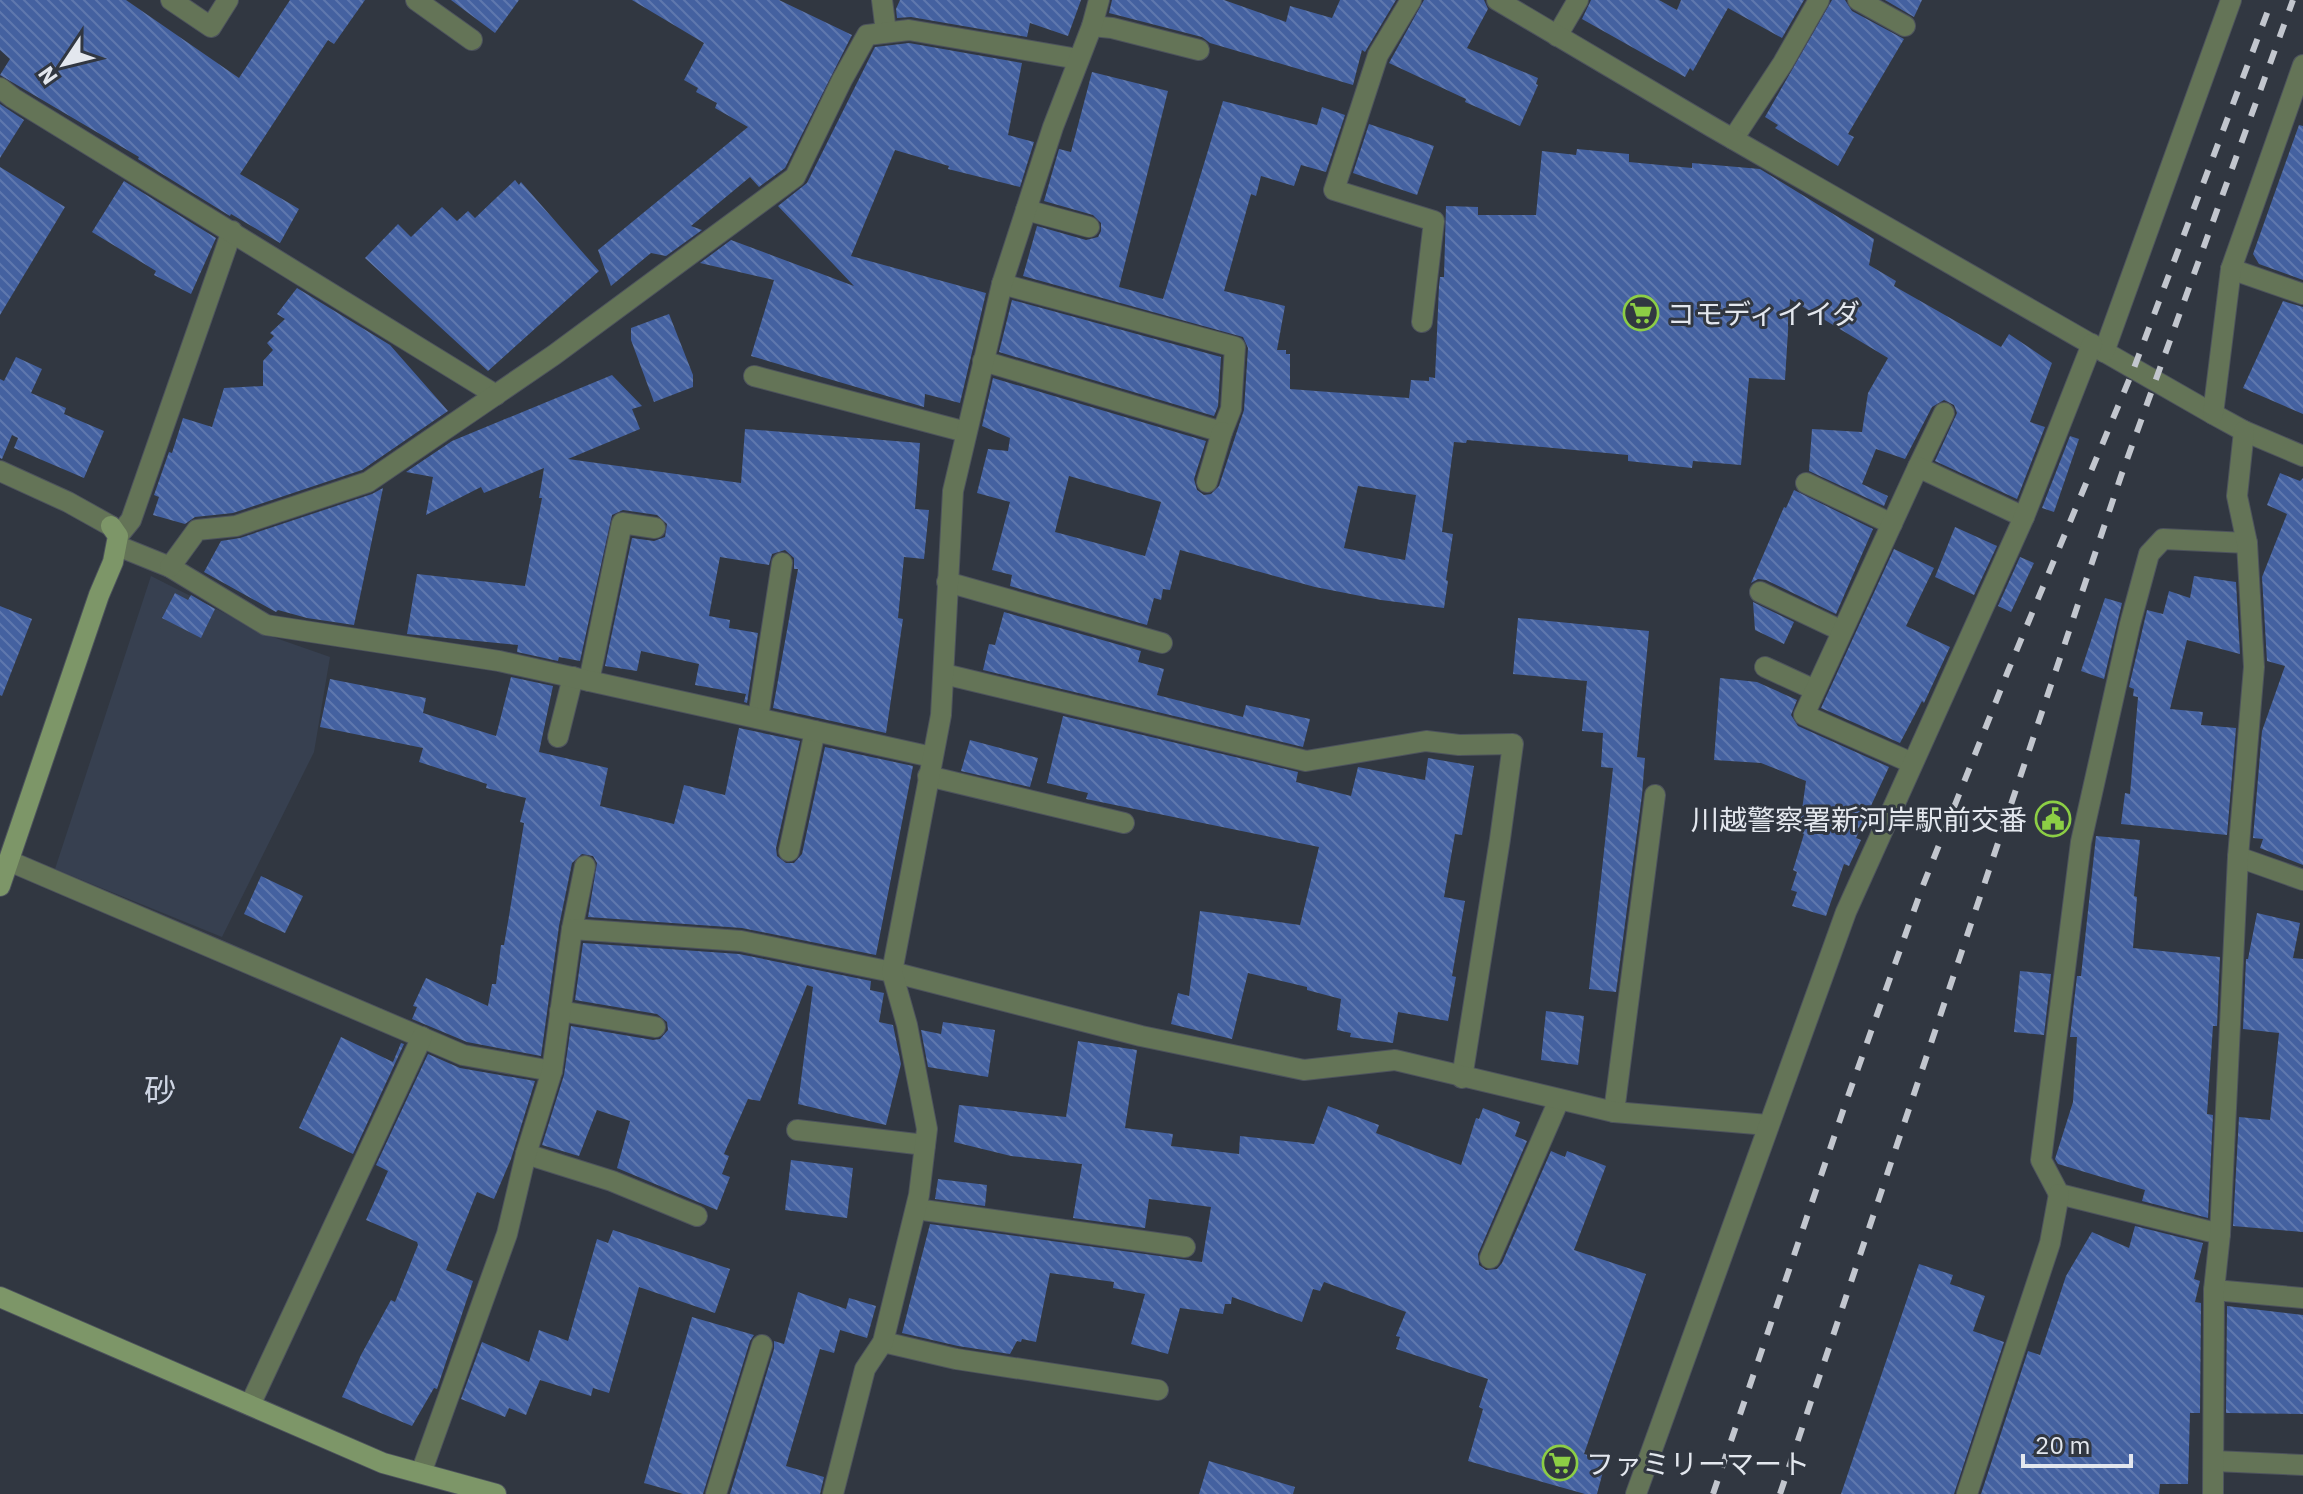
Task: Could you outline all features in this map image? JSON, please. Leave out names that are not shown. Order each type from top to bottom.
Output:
[{"type":"street","points":[[171,0],[211,27],[228,0]]},
{"type":"street","points":[[416,0],[472,40]]},
{"type":"street","points":[[882,0],[886,32]]},
{"type":"street","points":[[833,1494],[865,1369],[883,1342],[916,1209],[927,1129],[913,1055],[892,972],[941,715],[953,491],[1002,284],[1099,0]]},
{"type":"street","points":[[1411,0],[1378,55],[1334,190],[1434,221],[1422,322]]},
{"type":"street","points":[[1497,0],[2213,414],[2303,456]]},
{"type":"street","points":[[1557,36],[1578,0]]},
{"type":"street","points":[[1733,139],[1783,63],[1819,0]]},
{"type":"street","points":[[1858,0],[1905,26]]},
{"type":"street","points":[[1636,1494],[1846,912],[2098,348],[2231,0]]},
{"type":"street","points":[[1092,26],[1112,28],[1199,50]]},
{"type":"street","points":[[170,567],[197,530],[236,526],[368,482],[554,355],[795,177],[867,35],[909,30],[1078,59]]},
{"type":"street","points":[[2213,414],[2231,269],[2303,65]]},
{"type":"street","points":[[0,88],[496,395]]},
{"type":"street","points":[[1026,210],[1089,227]]},
{"type":"street","points":[[0,886],[116,536],[131,520],[232,231]]},
{"type":"street","points":[[2231,269],[2303,294]]},
{"type":"street","points":[[1002,284],[1235,347],[1231,409],[1207,482]]},
{"type":"street","points":[[983,361],[1222,432]]},
{"type":"street","points":[[754,376],[966,432]]},
{"type":"street","points":[[1912,763],[1804,715],[1944,413]]},
{"type":"street","points":[[2213,1494],[2214,1290],[2220,1234],[2238,857],[2254,667],[2247,543],[2237,496],[2244,431]]},
{"type":"street","points":[[1918,467],[2024,517]]},
{"type":"street","points":[[0,471],[68,502],[116,536],[266,625],[499,661],[815,731],[1124,823]]},
{"type":"street","points":[[1806,483],[1892,524]]},
{"type":"street","points":[[558,737],[581,679],[622,523],[655,528]]},
{"type":"street","points":[[1967,1494],[2050,1243],[2059,1194],[2041,1160],[2081,842],[2130,624],[2149,554],[2163,539],[2247,543]]},
{"type":"street","points":[[758,718],[782,563]]},
{"type":"street","points":[[947,582],[1162,643]]},
{"type":"street","points":[[1760,592],[1842,631]]},
{"type":"street","points":[[1765,667],[1815,690]]},
{"type":"street","points":[[944,674],[1306,761],[1426,741],[1459,745],[1513,744],[1462,1078]]},
{"type":"street","points":[[789,851],[815,731]]},
{"type":"street","points":[[1614,1112],[1655,795]]},
{"type":"street","points":[[2238,857],[2303,880]]},
{"type":"street","points":[[9,861],[463,1055],[552,1071]]},
{"type":"street","points":[[421,1473],[507,1234],[526,1154],[552,1071],[572,929],[585,866]]},
{"type":"street","points":[[572,929],[741,941],[892,972],[1141,1036],[1304,1070],[1395,1060],[1614,1112],[1768,1125]]},
{"type":"street","points":[[560,1011],[655,1027]]},
{"type":"street","points":[[250,1405],[422,1037]]},
{"type":"street","points":[[1490,1258],[1559,1100]]},
{"type":"street","points":[[797,1130],[925,1145]]},
{"type":"street","points":[[526,1154],[612,1181],[697,1216]]},
{"type":"street","points":[[2059,1194],[2220,1234]]},
{"type":"street","points":[[916,1209],[1185,1247]]},
{"type":"street","points":[[2214,1290],[2303,1298]]},
{"type":"street","points":[[0,1297],[383,1463],[496,1494]]},
{"type":"street","points":[[883,1342],[956,1359],[1158,1390]]},
{"type":"street","points":[[716,1494],[762,1345]]},
{"type":"street","points":[[2214,1461],[2303,1465]]},
{"type":"shaded area","points":[[151,576],[270,636],[330,657],[314,752],[222,937],[55,869]]},
{"type":"building","points":[[0,0],[126,0],[239,78],[290,0],[365,0],[334,44],[328,40],[240,174],[299,209],[280,243],[230,216],[139,157],[0,75],[10,59],[0,50]]},
{"type":"building","points":[[451,0],[519,0],[495,33]]},
{"type":"building","points":[[632,0],[779,0],[852,35],[785,168],[759,187],[750,177],[691,226],[702,230],[666,256],[651,253],[611,286],[598,250],[748,127],[715,108],[717,103],[696,92],[698,88],[684,80],[704,43]]},
{"type":"building","points":[[900,0],[1081,0],[1068,36],[1030,23],[1027,37],[911,17],[897,18],[896,9]]},
{"type":"building","points":[[1112,0],[1224,0],[1286,22],[1290,6],[1332,18],[1340,0],[1396,0],[1365,52],[1362,50],[1353,85],[1210,43],[1202,37],[1109,13]]},
{"type":"building","points":[[1424,0],[1484,0],[1488,9],[1467,48],[1538,78],[1538,85],[1520,126],[1389,63]]},
{"type":"building","points":[[1591,0],[1659,0],[1677,10],[1681,0],[1804,0],[1782,38],[1728,8],[1693,71],[1690,68],[1685,77],[1582,19]]},
{"type":"building","points":[[1832,0],[1845,0],[1852,11],[1904,39],[1848,134],[1854,137],[1838,166],[1775,128],[1778,125],[1765,117]]},
{"type":"building","points":[[1885,0],[1922,0],[1914,17]]},
{"type":"building","points":[[909,43],[1022,63],[1008,135],[1034,142],[1020,187],[948,169],[949,166],[895,150],[851,256],[986,293],[960,403],[925,394],[924,407],[751,356],[774,280],[700,263],[731,240],[854,286],[778,206],[807,183],[875,47]]},
{"type":"building","points":[[1092,72],[1168,91],[1119,287],[1163,299],[1223,101],[1317,125],[1322,107],[1345,115],[1326,172],[1301,165],[1294,186],[1261,176],[1256,196],[1251,194],[1224,291],[1285,306],[1277,350],[1286,350],[1286,354],[1290,354],[1290,389],[1409,398],[1411,380],[1429,381],[1429,377],[1435,378],[1439,286],[1440,277],[1444,277],[1446,206],[1478,207],[1478,215],[1536,215],[1542,151],[1576,155],[1577,149],[1629,154],[1629,162],[1692,168],[1692,163],[1760,169],[1874,239],[1869,265],[1896,281],[1894,286],[2001,347],[2009,334],[2052,363],[2030,422],[2045,427],[2017,499],[1935,461],[1957,413],[1954,405],[1944,400],[1932,407],[1905,459],[1876,449],[1862,484],[1888,496],[1884,506],[1809,471],[1812,429],[1862,432],[1868,393],[1888,358],[1790,299],[1785,380],[1749,378],[1741,465],[1693,461],[1692,468],[1628,461],[1628,455],[1467,440],[1466,443],[1454,442],[1442,532],[1453,534],[1444,608],[1315,587],[1180,550],[1170,590],[1163,589],[1161,600],[1154,598],[1147,625],[1010,586],[1012,575],[992,570],[1010,502],[977,493],[988,449],[1008,451],[1010,438],[982,426],[993,378],[1206,441],[1194,479],[1197,490],[1204,495],[1211,494],[1219,486],[1244,410],[1248,348],[1243,337],[1023,276],[1037,226],[1086,240],[1098,237],[1101,231],[1101,223],[1093,215],[1044,201],[1059,149],[1071,152]],"holes":[[[1069,476],[1161,502],[1145,556],[1055,532]],[[1358,486],[1416,495],[1405,560],[1344,548]]]},
{"type":"building","points":[[0,104],[24,120],[0,158]]},
{"type":"building","points":[[1369,124],[1434,146],[1417,195],[1353,173]]},
{"type":"building","points":[[2299,125],[2303,126],[2303,280],[2259,264],[2253,254]]},
{"type":"building","points":[[0,167],[65,207],[0,315]]},
{"type":"building","points":[[515,180],[519,185],[521,182],[599,271],[488,371],[365,258],[398,224],[411,237],[442,207],[457,221],[468,211],[475,218]]},
{"type":"building","points":[[124,181],[216,238],[191,294],[154,275],[156,271],[92,232]]},
{"type":"building","points":[[297,288],[390,345],[448,411],[362,470],[233,513],[195,517],[185,524],[153,515],[159,497],[154,495],[183,418],[212,427],[224,388],[263,386],[263,361],[273,350],[267,343],[274,336],[270,333],[285,319],[277,314]]},
{"type":"building","points":[[1012,300],[1221,357],[1218,406],[1214,416],[999,352]]},
{"type":"building","points":[[2283,301],[2303,307],[2303,414],[2243,388]]},
{"type":"building","points":[[669,314],[693,375],[693,387],[654,402],[631,340],[631,328]]},
{"type":"building","points":[[16,357],[42,369],[31,393],[66,408],[64,414],[104,431],[84,478],[14,448],[18,438],[12,435],[0,458],[0,379],[4,381]]},
{"type":"building","points":[[612,375],[642,406],[632,409],[640,429],[568,459],[741,483],[745,429],[920,443],[915,509],[929,510],[924,559],[904,557],[898,618],[903,619],[886,733],[773,708],[798,569],[794,569],[794,558],[785,550],[772,554],[769,565],[720,557],[709,616],[730,620],[729,628],[758,633],[747,703],[744,702],[746,694],[695,685],[699,664],[641,651],[637,671],[605,666],[632,538],[654,541],[665,537],[667,524],[657,515],[623,510],[612,515],[580,661],[559,657],[558,661],[517,652],[518,645],[407,634],[417,574],[525,586],[542,498],[539,498],[544,468],[484,493],[481,487],[426,515],[433,477],[406,472],[452,441]]},
{"type":"building","points":[[2070,436],[2079,439],[2054,512],[2042,508]]},
{"type":"building","points":[[2280,473],[2300,481],[2303,478],[2303,865],[2260,848],[2263,839],[2253,838],[2262,731],[2285,666],[2267,661],[2262,577],[2287,514],[2267,505]]},
{"type":"building","points":[[383,488],[354,625],[276,612],[204,572],[221,541],[240,538]]},
{"type":"building","points":[[1794,490],[1873,529],[1836,614],[1766,580],[1758,579],[1751,583]]},
{"type":"building","points":[[1955,527],[1997,546],[1974,595],[1935,577]]},
{"type":"building","points":[[1894,549],[1934,568],[1906,626],[1950,647],[1924,703],[1922,701],[1900,743],[1821,708]]},
{"type":"building","points":[[2020,557],[2034,563],[2011,612],[1998,606]]},
{"type":"building","points":[[2194,576],[2236,582],[2240,654],[2187,640],[2170,709],[2203,712],[2201,725],[2236,728],[2227,835],[2121,824],[2125,793],[2130,794],[2138,697],[2133,696],[2134,689],[2129,687],[2147,610],[2163,614],[2169,591],[2190,598]]},
{"type":"building","points":[[175,593],[188,600],[191,595],[215,609],[201,638],[162,618]]},
{"type":"building","points":[[2105,598],[2122,603],[2104,679],[2081,671]]},
{"type":"building","points":[[1753,602],[1794,622],[1784,644],[1755,630]]},
{"type":"building","points":[[0,606],[32,619],[2,696],[0,695]]},
{"type":"building","points":[[1004,612],[1141,651],[1138,662],[1164,669],[1157,695],[1243,717],[1246,705],[1310,719],[1303,747],[983,670],[989,644],[995,645]]},
{"type":"building","points":[[1518,618],[1649,631],[1637,757],[1645,758],[1642,795],[1616,992],[1589,989],[1613,768],[1601,767],[1603,733],[1582,731],[1587,681],[1513,674]]},
{"type":"building","points":[[511,677],[553,686],[539,752],[608,768],[600,806],[674,824],[684,785],[725,795],[739,728],[800,741],[776,848],[777,856],[786,863],[794,863],[802,854],[825,747],[913,766],[876,955],[742,928],[588,917],[597,863],[593,856],[582,854],[572,863],[559,926],[541,1056],[467,1042],[412,1019],[417,1007],[413,1006],[426,978],[488,1006],[492,984],[496,984],[501,945],[504,945],[526,798],[486,788],[487,784],[419,762],[423,748],[320,727],[330,679],[426,698],[423,713],[496,736]]},
{"type":"building","points":[[1720,678],[1757,682],[1797,700],[1791,715],[1798,726],[1889,767],[1856,838],[1861,840],[1849,866],[1844,864],[1826,916],[1792,906],[1797,892],[1791,890],[1797,872],[1793,870],[1804,834],[1795,830],[1801,817],[1806,781],[1761,763],[1714,760]]},
{"type":"building","points":[[1063,716],[1298,772],[1296,782],[1351,796],[1358,767],[1425,780],[1428,758],[1474,766],[1462,835],[1455,834],[1444,897],[1465,901],[1448,1021],[1398,1012],[1393,1043],[1350,1037],[1351,1033],[1337,1030],[1341,999],[1307,990],[1307,987],[1248,973],[1232,1039],[1171,1024],[1178,993],[1189,996],[1200,911],[1300,925],[1319,847],[1086,799],[1088,793],[1047,783]]},
{"type":"building","points":[[970,740],[1038,758],[1030,787],[961,771]]},
{"type":"building","points":[[2096,836],[2140,840],[2133,948],[2220,957],[2217,1026],[2213,1026],[2207,1114],[2213,1115],[2208,1218],[2142,1201],[2145,1190],[2058,1164],[2055,1159],[2073,1102],[2077,1037],[2070,1037],[2077,976],[2081,976]]},
{"type":"building","points":[[261,876],[303,896],[285,933],[244,914]]},
{"type":"building","points":[[2257,913],[2300,923],[2293,958],[2303,959],[2303,1232],[2233,1226],[2239,1117],[2270,1120],[2279,1033],[2243,1029],[2246,959]]},
{"type":"building","points":[[583,943],[739,954],[871,981],[870,990],[884,993],[879,1022],[893,1025],[901,1064],[886,1125],[798,1104],[813,987],[807,985],[760,1101],[748,1099],[724,1154],[729,1156],[722,1174],[730,1177],[717,1210],[617,1168],[630,1121],[597,1110],[579,1156],[542,1145],[564,1075],[571,1026],[653,1040],[660,1039],[668,1030],[667,1022],[657,1014],[575,1000]]},
{"type":"building","points":[[2020,971],[2051,974],[2044,1035],[2014,1032]]},
{"type":"building","points":[[1546,1011],[1584,1016],[1578,1065],[1541,1060]]},
{"type":"building","points":[[943,1022],[995,1030],[988,1077],[928,1067],[921,1030],[941,1034]]},
{"type":"building","points":[[341,1037],[393,1062],[401,1043],[404,1044],[353,1154],[299,1128]]},
{"type":"building","points":[[1078,1041],[1137,1050],[1125,1128],[1173,1134],[1171,1146],[1239,1154],[1240,1136],[1314,1144],[1328,1106],[1379,1125],[1376,1133],[1461,1165],[1476,1118],[1479,1119],[1483,1108],[1520,1122],[1515,1136],[1527,1141],[1478,1254],[1479,1265],[1486,1270],[1497,1269],[1502,1263],[1551,1151],[1565,1157],[1567,1151],[1606,1166],[1574,1250],[1646,1274],[1584,1454],[1606,1460],[1597,1494],[1585,1494],[1468,1461],[1488,1379],[1396,1349],[1400,1337],[1396,1336],[1406,1312],[1324,1282],[1320,1291],[1313,1289],[1302,1322],[1232,1297],[1231,1304],[1225,1304],[1223,1314],[1180,1308],[1168,1354],[1131,1344],[1145,1294],[1113,1288],[1114,1282],[1050,1273],[1036,1342],[1017,1341],[1010,1354],[902,1333],[930,1224],[1202,1262],[1211,1207],[1149,1199],[1145,1228],[1073,1218],[1082,1164],[1011,1156],[954,1142],[959,1105],[1066,1117]]},
{"type":"building","points":[[428,1054],[460,1068],[535,1081],[511,1159],[494,1199],[477,1192],[446,1270],[473,1281],[437,1389],[434,1388],[412,1426],[342,1397],[391,1300],[395,1302],[418,1245],[366,1220],[388,1171],[376,1165]]},
{"type":"building","points":[[791,1160],[853,1168],[847,1218],[785,1210]]},
{"type":"building","points":[[938,1179],[987,1185],[985,1206],[935,1199]]},
{"type":"building","points":[[2135,1226],[2203,1243],[2194,1279],[2200,1281],[2195,1302],[2201,1303],[2200,1413],[2190,1413],[2188,1484],[2160,1484],[2159,1494],[1981,1494],[2028,1351],[2040,1355],[2066,1276],[2092,1232],[2129,1248]]},
{"type":"building","points":[[613,1230],[730,1269],[715,1313],[639,1287],[609,1393],[593,1388],[591,1396],[540,1380],[526,1415],[509,1408],[505,1417],[461,1399],[482,1342],[529,1362],[539,1330],[568,1341],[597,1239],[608,1243]]},
{"type":"building","points":[[1919,1264],[1953,1275],[1950,1284],[1985,1296],[1973,1331],[2004,1342],[1954,1494],[1841,1494]]},
{"type":"building","points":[[798,1292],[846,1309],[849,1298],[876,1306],[867,1338],[840,1330],[834,1353],[820,1349],[786,1466],[824,1477],[820,1494],[730,1494],[774,1341],[784,1344]]},
{"type":"building","points":[[2227,1306],[2303,1315],[2303,1414],[2226,1413]]},
{"type":"building","points":[[692,1317],[754,1335],[703,1494],[683,1494],[644,1483]]},
{"type":"building","points":[[1209,1461],[1295,1487],[1293,1494],[1199,1494]]},
{"type":"railway","points":[[1713,1494],[1922,888],[2134,368],[2272,0]]},
{"type":"railway","points":[[1780,1494],[2121,476],[2293,0]]},
{"type":"place","name":"コモディイイダ","points":[[1641,313]]},
{"type":"place","name":"川越警察署新河岸駅前交番","points":[[2053,819]]},
{"type":"place","name":"ファミリーマート","points":[[1560,1463]]},
{"type":"district","name":"砂","points":[[160,1090]]}]
